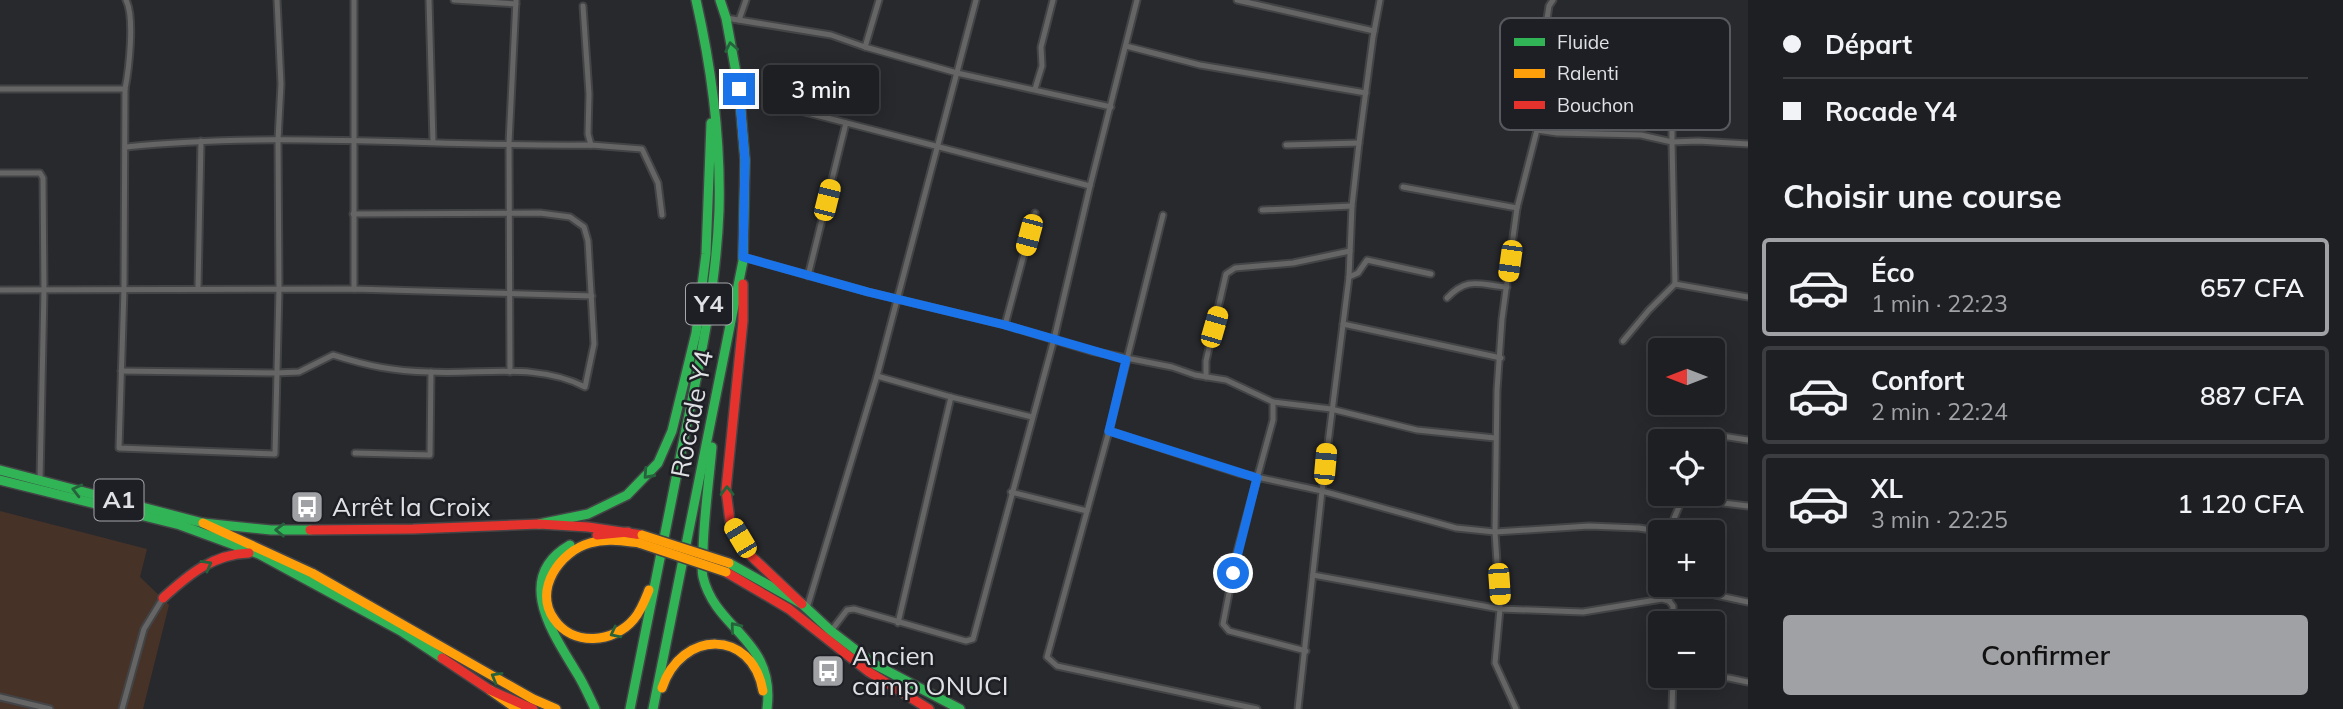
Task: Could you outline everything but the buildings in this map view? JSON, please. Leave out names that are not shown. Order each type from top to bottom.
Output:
[{"type":"main road","name":"Rocade Y4","points":[[630,709],[708,317],[717,242],[719,160],[711,73],[696,0]]},
{"type":"main road","name":"Rocade Y4","points":[[655,709],[743,259],[745,160],[739,89],[726,18],[720,0]]},
{"type":"main road","points":[[539,524],[588,514],[627,495],[658,463],[672,431],[696,333],[706,254],[711,173],[711,73]]},
{"type":"main road","points":[[743,259],[743,321],[726,490],[730,521],[750,555],[831,631],[874,664],[960,709]]},
{"type":"main road","points":[[717,396],[703,541],[703,577],[718,607],[760,658],[769,678],[767,709]]},
{"type":"main road","name":"A1","points":[[0,470],[203,523],[239,527],[330,530],[539,524]]},
{"type":"main road","name":"A1","points":[[0,480],[180,525],[259,554]]},
{"type":"main road","points":[[203,523],[312,573],[533,699],[556,709]]},
{"type":"main road","points":[[539,524],[628,532],[640,539],[727,568],[805,606]]},
{"type":"main road","points":[[595,709],[582,681],[546,622],[541,604],[541,588],[547,568],[561,550],[585,538],[628,532]]},
{"type":"main road","points":[[640,539],[586,544],[565,555],[553,571],[547,590],[547,604],[555,620],[570,635],[585,639],[603,639],[632,623],[643,608],[666,532]]},
{"type":"main road","points":[[163,598],[201,567],[223,556],[240,552],[259,554],[401,631],[517,709]]},
{"type":"main road","points":[[727,568],[789,609],[869,672],[929,709]]},
{"type":"main road","points":[[655,709],[665,680],[682,654],[702,645],[722,643],[740,651],[753,661],[762,680],[763,699],[760,709]]},
{"type":"main road","points":[[490,690],[533,709]]},
{"type":"street","points":[[126,0],[130,17],[125,89],[124,289],[119,448],[275,454],[281,84],[277,0]]},
{"type":"street","points":[[354,0],[354,289]]},
{"type":"street","points":[[429,0],[433,142]]},
{"type":"street","points":[[454,0],[516,2],[509,143],[510,372]]},
{"type":"street","points":[[739,20],[746,0]]},
{"type":"street","points":[[865,47],[879,0]]},
{"type":"street","points":[[805,606],[877,376],[976,0]]},
{"type":"street","points":[[1035,89],[1042,66],[1041,47],[1053,0]]},
{"type":"street","points":[[831,631],[847,610],[854,609],[966,641],[973,639],[1054,339],[1137,0]]},
{"type":"street","points":[[1237,0],[1374,31]]},
{"type":"street","points":[[1298,709],[1331,410],[1349,276],[1352,206],[1359,143],[1380,0]]},
{"type":"street","points":[[1547,18],[1553,0]]},
{"type":"street","points":[[583,6],[590,145]]},
{"type":"street","points":[[726,18],[831,35],[957,73],[1111,107]]},
{"type":"street","points":[[1126,46],[1200,65],[1366,93]]},
{"type":"street","points":[[0,89],[125,89]]},
{"type":"street","points":[[781,106],[1090,186]]},
{"type":"street","points":[[808,275],[846,124]]},
{"type":"street","points":[[1516,709],[1495,663],[1500,609],[1495,533],[1495,438],[1502,319],[1517,208],[1536,130],[1641,135],[1672,142],[1748,144]]},
{"type":"street","points":[[1623,341],[1675,284],[1672,130]]},
{"type":"street","points":[[126,147],[201,141],[278,140],[590,145],[642,149],[658,183],[662,215]]},
{"type":"street","points":[[198,288],[201,141]]},
{"type":"street","points":[[1286,145],[1359,143]]},
{"type":"street","points":[[0,173],[42,175],[44,290],[40,480]]},
{"type":"street","points":[[1403,187],[1517,208]]},
{"type":"street","points":[[1262,210],[1352,206]]},
{"type":"street","points":[[121,370],[299,372],[333,355],[378,369],[536,372],[573,380],[585,387],[594,344],[588,241],[584,227],[570,217],[540,213],[353,214]]},
{"type":"street","points":[[1005,325],[1035,213]]},
{"type":"street","points":[[1163,215],[1109,431],[1047,657],[1057,666],[1257,709]]},
{"type":"street","points":[[1206,377],[1206,361],[1226,274],[1235,268],[1293,263],[1350,251]]},
{"type":"street","points":[[743,259],[1005,325],[1126,360],[1172,367],[1226,380],[1273,402],[1331,410],[1417,430],[1495,438]]},
{"type":"street","points":[[1349,276],[1358,273],[1363,262],[1367,260],[1431,274]]},
{"type":"street","points":[[1447,299],[1458,286],[1466,283],[1507,287]]},
{"type":"street","points":[[1675,284],[1748,297]]},
{"type":"street","points":[[0,290],[354,289],[592,296]]},
{"type":"street","points":[[1343,324],[1501,358]]},
{"type":"street","points":[[355,453],[430,455],[431,372]]},
{"type":"street","points":[[877,376],[1032,417]]},
{"type":"street","points":[[898,623],[951,397]]},
{"type":"street","points":[[1273,402],[1273,420],[1237,552],[1223,624],[1228,631],[1306,651]]},
{"type":"street","points":[[1109,431],[1257,478],[1322,491],[1456,528],[1495,533],[1589,526],[1648,529]]},
{"type":"street","points":[[1725,436],[1748,440]]},
{"type":"street","points":[[1011,492],[1087,511]]},
{"type":"street","points":[[1675,520],[1681,502],[1691,499],[1748,506]]},
{"type":"street","points":[[1313,575],[1500,609],[1583,612],[1662,599],[1669,601],[1673,611]]},
{"type":"street","points":[[1669,601],[1670,597]]},
{"type":"street","points":[[1725,597],[1748,602]]},
{"type":"street","points":[[122,709],[144,629],[163,598]]},
{"type":"street","points":[[1725,678],[1748,682]]},
{"type":"street","points":[[1672,709],[1673,688]]},
{"type":"street","points":[[0,697],[50,709]]},
{"type":"shaded area","points":[[0,511],[147,549],[140,577],[169,605],[143,709],[0,709]]},
{"type":"traffic: fast","points":[[630,709],[701,357],[717,240],[717,131],[707,53],[696,0]]},
{"type":"traffic: fast","points":[[653,709],[743,261],[745,160],[739,89],[726,18],[720,0]]},
{"type":"traffic: fast","points":[[539,524],[588,514],[627,495],[658,463],[672,431],[696,333],[706,254],[711,123]]},
{"type":"traffic: fast","points":[[712,447],[704,524],[703,577],[720,611],[754,651],[763,666],[767,685],[767,709]]},
{"type":"traffic: fast","points":[[0,470],[203,523],[271,530],[310,530]]},
{"type":"traffic: fast","points":[[0,480],[180,525],[259,554],[401,631],[442,658]]},
{"type":"traffic: fast","points":[[570,545],[553,558],[544,573],[541,589],[543,605],[557,639],[595,709]]},
{"type":"traffic: fast","points":[[729,563],[802,604],[831,631],[874,664],[960,709]]},
{"type":"traffic: slow","points":[[203,523],[312,573],[533,699],[556,709]]},
{"type":"traffic: slow","points":[[642,535],[729,563]]},
{"type":"traffic: slow","points":[[639,543],[596,541],[569,554],[560,563],[548,584],[548,608],[562,628],[572,634],[582,638],[605,637],[626,627],[634,619],[649,590]]},
{"type":"traffic: slow","points":[[639,543],[726,572]]},
{"type":"traffic: slow","points":[[662,688],[671,669],[684,655],[699,647],[716,644],[731,647],[745,656],[756,670],[763,691]]},
{"type":"traffic: slow","points":[[490,690],[517,709]]},
{"type":"traffic: jam","points":[[743,284],[743,321],[726,490],[730,521],[750,555],[802,604]]},
{"type":"traffic: jam","points":[[310,530],[539,524],[588,527],[642,535]]},
{"type":"traffic: jam","points":[[597,535],[628,532]]},
{"type":"traffic: jam","points":[[163,598],[202,567],[224,557],[249,553]]},
{"type":"traffic: jam","points":[[726,572],[789,609],[869,672],[929,709]]},
{"type":"traffic: jam","points":[[442,658],[490,690],[533,709]]},
{"type":"place","name":"Arrêt la Croix","points":[[307,507]]},
{"type":"place","name":"Ancien camp ONUCI","points":[[828,671]]},
{"type":"route","points":[[739,89],[745,160],[743,257],[898,300],[1005,325],[1126,360],[1109,431],[1257,478],[1233,573]]}]
